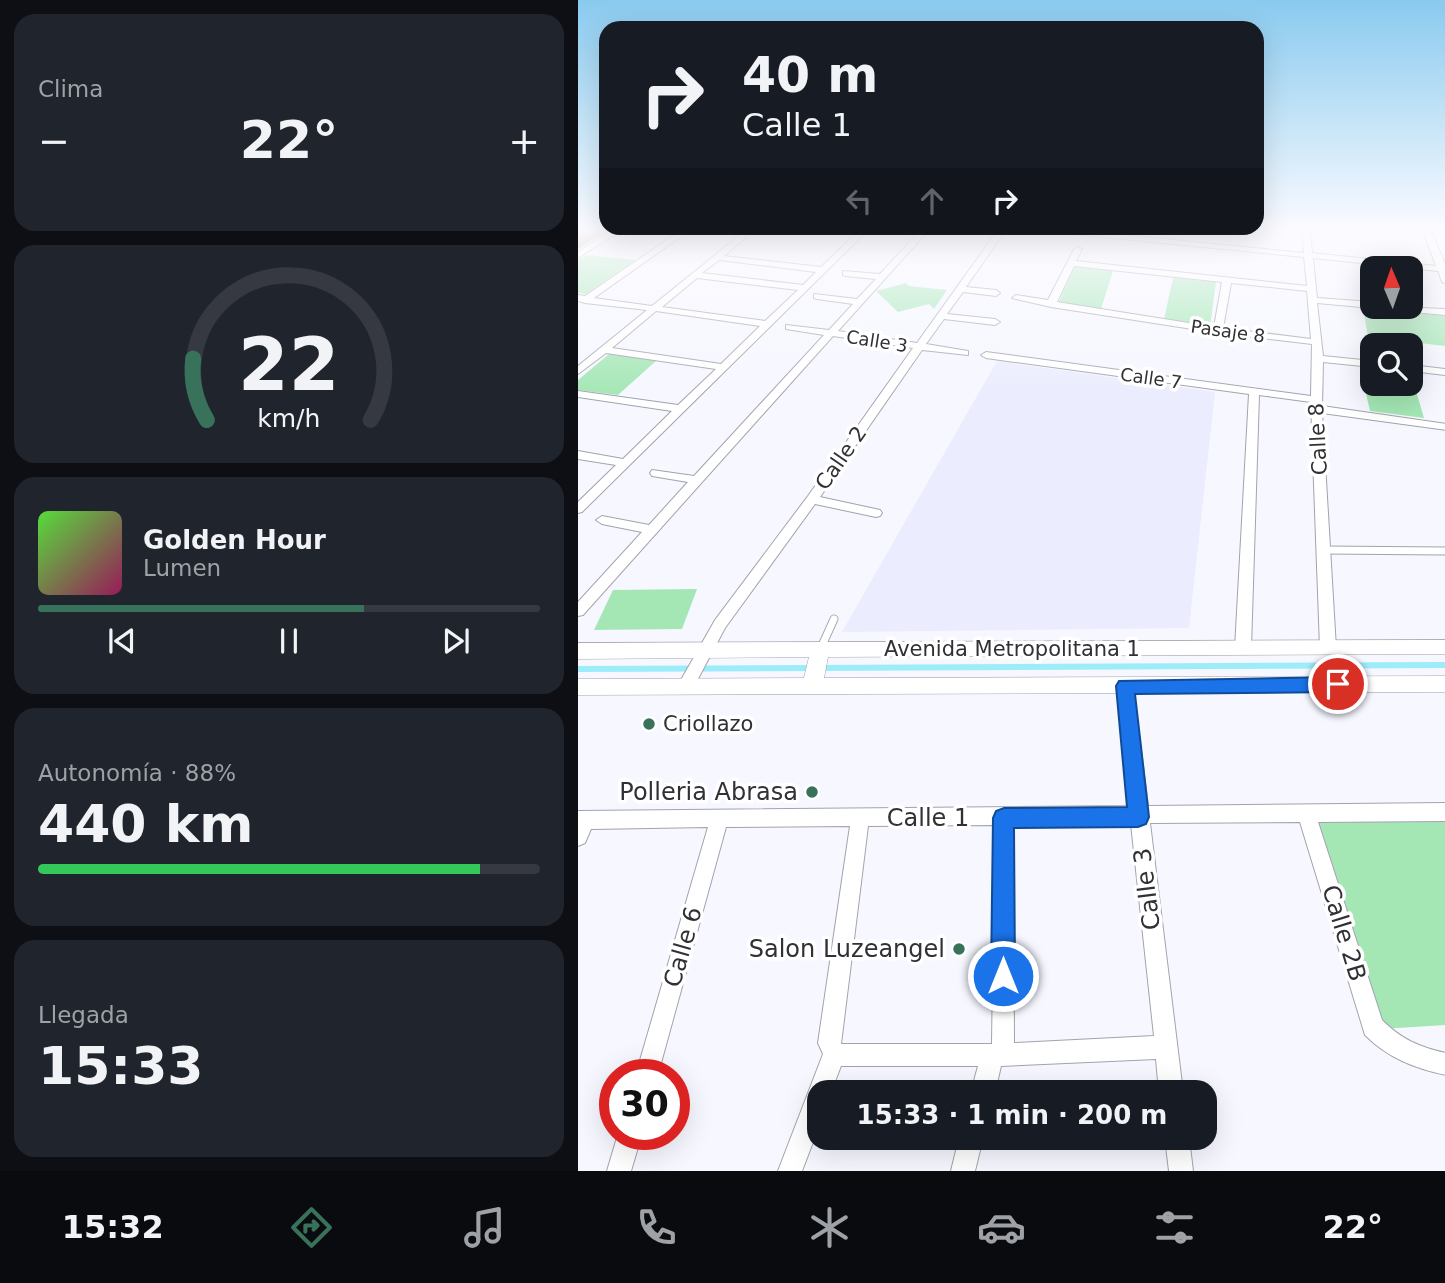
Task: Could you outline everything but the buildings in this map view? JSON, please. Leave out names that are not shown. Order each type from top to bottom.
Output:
[{"type":"street","points":[[578,305],[582,298],[601,286]]},
{"type":"street","points":[[578,371],[682,286]]},
{"type":"street","points":[[785,286],[805,288]]},
{"type":"street","points":[[578,509],[807,286]]},
{"type":"street","points":[[578,611],[874,286]]},
{"type":"street","name":"Calle 2","points":[[686,683],[701,654],[963,286]]},
{"type":"street","points":[[1050,304],[1059,286]]},
{"type":"street","points":[[1218,330],[1226,286]]},
{"type":"street","points":[[1261,286],[1360,303]]},
{"type":"street","name":"Calle 8","points":[[1311,286],[1318,358],[1317,405],[1328,648]]},
{"type":"street","points":[[961,289],[996,293]]},
{"type":"street","points":[[817,296],[859,302]]},
{"type":"street","points":[[582,298],[767,324]]},
{"type":"street","name":"Pasaje 8","points":[[1016,298],[1218,330],[1316,342]]},
{"type":"street","points":[[1423,310],[1445,312]]},
{"type":"street","points":[[942,316],[995,322]]},
{"type":"street","name":"Calle 3","points":[[789,327],[965,354]]},
{"type":"street","points":[[604,349],[723,367]]},
{"type":"street","name":"Calle 7","points":[[986,355],[1254,393],[1445,427]]},
{"type":"street","points":[[1318,358],[1360,363]]},
{"type":"street","points":[[1423,369],[1445,372]]},
{"type":"street","points":[[1243,648],[1254,393]]},
{"type":"street","points":[[578,394],[680,409]]},
{"type":"street","points":[[578,455],[626,463]]},
{"type":"street","points":[[656,473],[697,480]]},
{"type":"street","points":[[812,499],[876,513]]},
{"type":"street","points":[[602,520],[652,530]]},
{"type":"street","name":"Avenida Metropolitana 1","points":[[578,651],[820,654],[1445,648]]},
{"type":"street","points":[[812,682],[820,654]]},
{"type":"street","name":"Avenida Metropolitana 1","points":[[578,687],[812,682],[1125,686],[1445,684]]},
{"type":"street","name":"Calle 3","points":[[1125,686],[1170,1080]]},
{"type":"street","name":"Calle 1","points":[[580,825],[719,820],[1445,812]]},
{"type":"street","name":"Calle 2B","points":[[1306,813],[1373,1027],[1392,1047],[1416,1058],[1445,1064]]},
{"type":"street","points":[[988,1080],[997,1055],[1004,818]]},
{"type":"street","points":[[790,1171],[834,1054],[829,1043],[860,819]]},
{"type":"street","name":"Calle 6","points":[[651,1059],[719,820]]},
{"type":"street","points":[[834,1054],[997,1055],[1166,1047]]},
{"type":"street","points":[[619,1171],[625,1150]]},
{"type":"street","points":[[963,1171],[968,1150]]},
{"type":"street","points":[[1178,1150],[1181,1171]]},
{"type":"lane","points":[[1323,550],[1445,551]]},
{"type":"lane","points":[[820,654],[834,619]]},
{"type":"shaded area","points":[[997,361],[1215,392],[1189,628],[842,632]]},
{"type":"green space","points":[[578,286],[598,286],[586,294],[578,293]]},
{"type":"green space","points":[[896,286],[947,290],[934,309],[929,304],[898,312],[876,291]]},
{"type":"green space","points":[[1066,286],[1108,286],[1101,309],[1059,302]]},
{"type":"green space","points":[[1171,286],[1216,286],[1210,327],[1164,319]]},
{"type":"green space","points":[[1423,314],[1445,316],[1445,346],[1423,343],[1423,333],[1367,333],[1365,319],[1423,319]]},
{"type":"green space","points":[[609,354],[657,360],[618,395],[578,390],[578,380]]},
{"type":"green space","points":[[1367,396],[1418,396],[1424,418],[1370,411]]},
{"type":"green space","points":[[697,589],[682,629],[594,630],[613,590]]},
{"type":"green space","points":[[1445,820],[1445,1025],[1382,1029],[1315,823]]},
{"type":"waterway","points":[[578,669],[1446,665]]},
{"type":"place","name":"Criollazo","points":[[649,724]]},
{"type":"place","name":"Polleria Abrasa","points":[[812,792]]},
{"type":"place","name":"Salon Luzeangel","points":[[959,949]]},
{"type":"route","points":[[1003,976],[1004,818],[1138,817],[1125,686],[1338,684]]}]
